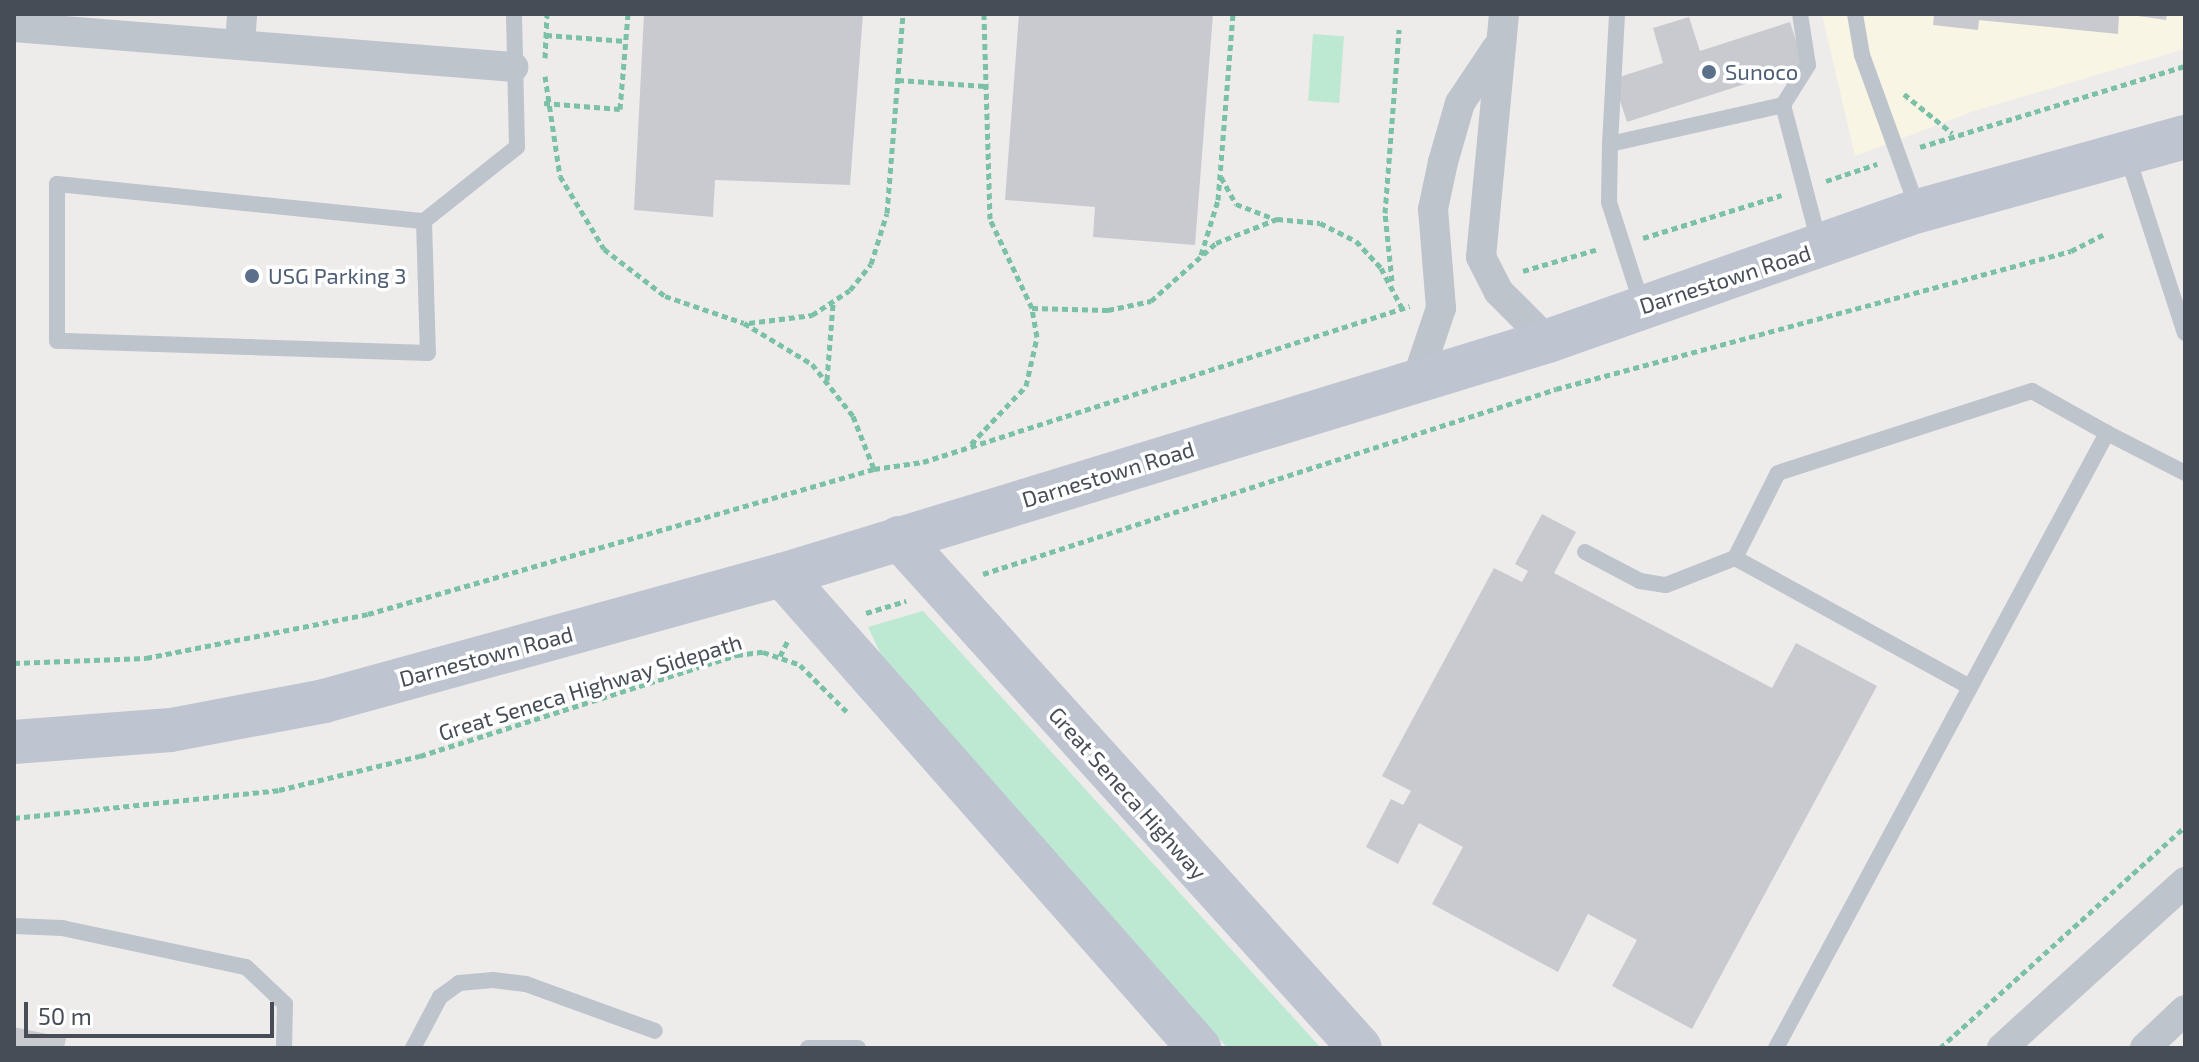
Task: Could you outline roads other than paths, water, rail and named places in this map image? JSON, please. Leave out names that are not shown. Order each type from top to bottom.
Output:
[{"type":"main road","name":"Darnestown Road","points":[[14,742],[171,730],[324,701],[782,575],[1548,341],[1642,305],[1820,248],[1918,211],[2125,150],[2185,137]]},
{"type":"main road","name":"Great Seneca Highway","points":[[899,538],[1360,1048]]},
{"type":"main road","points":[[782,575],[1199,1048]]},
{"type":"street","points":[[240,45],[242,14]]},
{"type":"street","points":[[1504,14],[1497,48],[1495,157],[1481,213],[1481,257],[1499,292],[1548,341]]},
{"type":"street","points":[[14,27],[513,67]]},
{"type":"street","points":[[1417,379],[1441,308],[1433,221],[1443,162],[1460,103],[1497,48]]},
{"type":"street","points":[[2002,1048],[2185,882]]},
{"type":"street","points":[[2145,1048],[2185,1010]]},
{"type":"lane","points":[[424,221],[428,353],[57,341],[57,184],[424,221],[517,147],[514,14]]},
{"type":"lane","points":[[1617,14],[1609,202],[1642,305]]},
{"type":"lane","points":[[1610,144],[1783,105],[1808,65],[1800,14]]},
{"type":"lane","points":[[1855,14],[1862,55],[1918,211]]},
{"type":"lane","points":[[1783,105],[1820,248]]},
{"type":"lane","points":[[2125,150],[2185,333]]},
{"type":"lane","points":[[1585,552],[1640,581],[1666,585],[1735,558],[1778,473],[2032,391],[2185,473]]},
{"type":"lane","points":[[1776,1048],[2107,433]]},
{"type":"lane","points":[[1735,558],[1970,687]]},
{"type":"lane","points":[[14,926],[62,928],[246,967],[285,1004],[284,1048]]},
{"type":"lane","points":[[413,1048],[440,997],[459,983],[493,980],[526,984],[655,1031]]},
{"type":"lane","points":[[808,1048],[858,1048]]},
{"type":"place","name":"Sunoco","points":[[1709,72]]},
{"type":"place","name":"USG Parking 3","points":[[252,276]]}]
